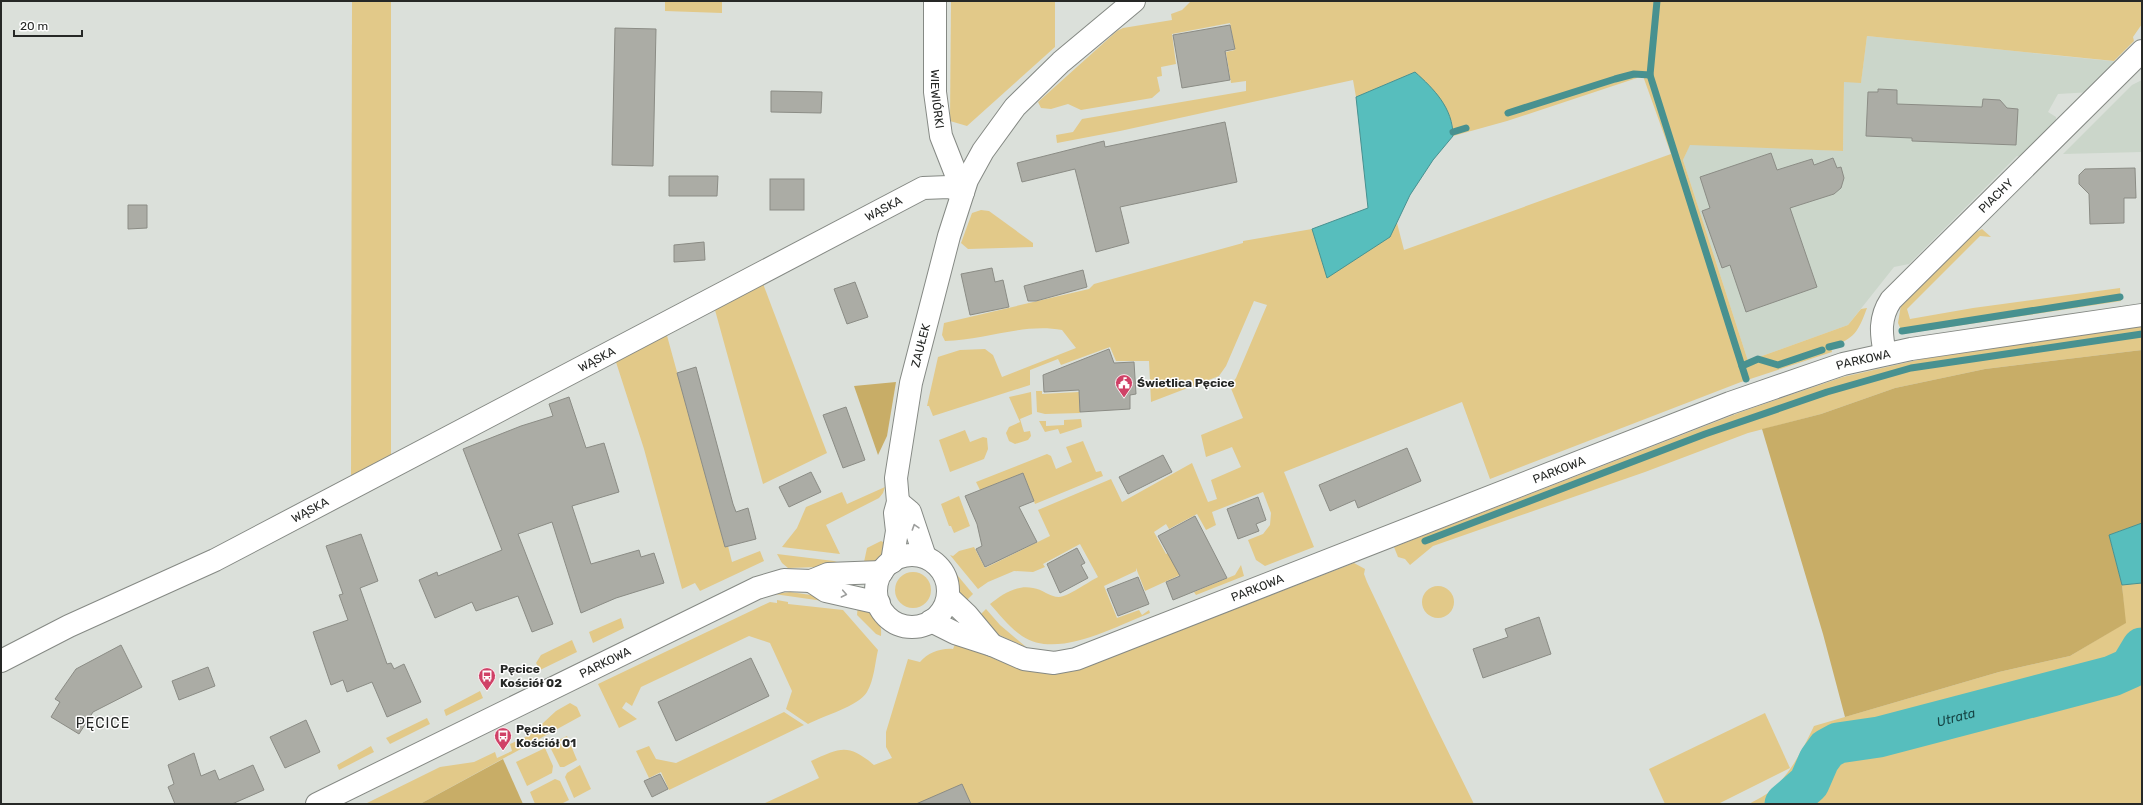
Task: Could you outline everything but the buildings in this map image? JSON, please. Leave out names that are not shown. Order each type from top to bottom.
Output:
[{"type":"street","name":"WIEWIÓRKI","points":[[935,1],[935,92],[941,136],[963,192]]},
{"type":"street","points":[[963,192],[972,170],[1015,107],[1061,62],[1134,1]]},
{"type":"street","name":"PIACHY","points":[[1885,354],[1881,337],[1882,321],[1891,300],[2142,52]]},
{"type":"street","name":"WĄSKA","points":[[1,661],[69,626],[215,560],[917,192],[928,187],[939,187],[963,192]]},
{"type":"street","name":"ZAUŁEK","points":[[887,567],[897,531],[895,513],[898,502],[896,478],[911,383],[949,236],[963,192]]},
{"type":"street","name":"PARKOWA","points":[[931,621],[955,633],[992,645],[1011,654],[1038,662],[1059,662],[1076,659],[1724,406],[1842,364],[1885,354],[2142,315]]},
{"type":"street","points":[[898,502],[910,512],[925,557]]},
{"type":"street","points":[[907,555],[925,557],[934,562],[942,570],[948,586],[948,597],[942,611],[931,621],[915,626],[899,624],[884,613],[879,603],[877,587],[887,567],[907,555]]},
{"type":"street","name":"PARKOWA","points":[[317,804],[750,591],[784,580],[812,581],[828,574],[887,567]]},
{"type":"street","points":[[812,581],[826,591],[879,603]]},
{"type":"street","name":"PARKOWA","points":[[948,597],[992,645]]},
{"type":"shaded area","points":[[352,1],[391,1],[391,456],[351,480]]},
{"type":"shaded area","points":[[665,1],[722,1],[722,13],[665,11]]},
{"type":"shaded area","points":[[951,1],[1055,1],[1055,47],[967,126],[950,121]]},
{"type":"shaded area","points":[[1191,1],[2142,1],[2142,24],[2133,37],[2134,41],[2114,61],[1867,36],[1861,83],[1844,82],[1843,151],[1690,145],[1683,160],[1748,361],[1848,325],[1861,309],[1867,308],[1855,333],[1839,344],[1831,347],[1832,352],[1741,382],[1490,479],[1462,402],[1284,472],[1314,547],[1265,566],[1256,560],[1248,540],[1263,534],[1270,525],[1271,513],[1263,492],[1212,512],[1216,525],[1206,530],[1197,514],[1169,529],[1166,524],[1154,532],[1166,554],[1184,544],[1195,568],[1145,591],[1136,568],[1136,571],[1104,586],[1117,618],[1139,610],[1142,615],[1149,610],[1150,613],[1104,632],[1069,643],[1052,644],[1036,642],[1018,633],[990,604],[1010,591],[1027,587],[1052,596],[1063,596],[1073,592],[1098,577],[1080,544],[1043,564],[1045,567],[1033,572],[1014,571],[988,582],[978,589],[950,555],[953,556],[959,551],[974,547],[985,568],[1050,536],[1038,510],[1111,479],[1122,502],[1192,463],[1208,502],[1217,499],[1211,480],[1241,467],[1232,447],[1206,457],[1201,435],[1243,418],[1230,386],[1236,378],[1267,305],[1254,301],[1226,366],[1219,376],[1151,402],[1149,361],[1116,361],[1110,347],[1061,365],[1058,359],[1030,370],[1030,385],[933,416],[929,406],[927,406],[938,357],[960,350],[985,349],[993,355],[1002,377],[1076,348],[1062,330],[1047,328],[1018,330],[975,338],[945,341],[942,335],[944,323],[1089,289],[1094,284],[1243,243],[1243,241],[1312,229],[1327,277],[1397,223],[1404,250],[1671,154],[1643,76],[1507,121],[1453,136],[1452,122],[1415,72],[1356,97],[1353,80],[1120,131],[1057,143],[1056,135],[1073,132],[1082,119],[1246,91],[1246,81],[1231,83],[1226,52],[1235,50],[1230,23],[1172,34],[1176,64],[1161,67],[1162,76],[1157,77],[1160,91],[1152,98],[1081,110],[1068,104],[1051,109],[1041,108],[1038,102],[1117,31],[1123,28],[1172,20],[1171,14],[1182,10]]},
{"type":"shaded area","points":[[1867,36],[2121,62],[2092,92],[2058,94],[2048,112],[2056,117],[2056,128],[2027,157],[2017,156],[1909,264],[1894,267],[1848,325],[1748,361],[1683,160],[1690,144],[1843,151],[1844,82],[1861,82]]},
{"type":"shaded area","points":[[2142,80],[2142,152],[2063,154],[2132,85]]},
{"type":"shaded area","points":[[981,210],[989,211],[1033,243],[1033,247],[968,249],[961,243],[972,213]]},
{"type":"shaded area","points":[[1982,229],[1991,237],[1980,236],[1907,309],[1910,319],[1973,308],[2120,288],[2121,301],[1903,334],[1898,323],[1901,305],[1974,233]]},
{"type":"shaded area","points":[[762,281],[827,453],[763,484],[715,310]]},
{"type":"shaded area","points":[[2142,326],[2142,350],[1985,369],[1895,388],[1821,414],[1748,433],[1645,472],[1433,546],[1410,565],[1405,559],[1398,557],[1394,547],[1741,412],[1843,377],[1922,359]]},
{"type":"shaded area","points":[[666,332],[725,547],[728,546],[732,562],[760,551],[764,561],[700,591],[695,583],[682,589],[644,449],[615,359]]},
{"type":"shaded area","points":[[2142,350],[2142,523],[2109,535],[2122,585],[2126,623],[2070,656],[1999,672],[1845,717],[1823,634],[1762,429],[1821,414],[1895,388],[1985,369]]},
{"type":"shaded area","points":[[896,382],[887,436],[878,455],[854,386]]},
{"type":"shaded area","points":[[1036,391],[1042,391],[1042,394],[1079,392],[1080,413],[1045,414],[1037,412]]},
{"type":"shaded area","points":[[1031,392],[1032,414],[1020,419],[1024,432],[1030,431],[1031,436],[1028,440],[1015,444],[1009,441],[1006,433],[1009,427],[1020,422],[1009,397]]},
{"type":"shaded area","points":[[1081,419],[1082,427],[1060,434],[1058,429],[1045,432],[1039,421],[1046,421],[1046,426],[1064,425],[1064,420]]},
{"type":"shaded area","points":[[965,430],[970,442],[983,437],[987,438],[988,449],[984,459],[950,472],[939,440]]},
{"type":"shaded area","points":[[1083,441],[1096,472],[1101,471],[1103,476],[1035,504],[1023,473],[980,490],[976,482],[1047,454],[1051,456],[1056,469],[1072,462],[1066,447]]},
{"type":"shaded area","points":[[885,487],[879,498],[826,525],[840,554],[782,547],[797,528],[806,507],[842,492],[847,504]]},
{"type":"shaded area","points":[[959,496],[970,526],[954,533],[951,526],[949,526],[941,504]]},
{"type":"shaded area","points":[[881,541],[885,543],[884,557],[878,562],[864,562],[867,548]]},
{"type":"shaded area","points":[[777,554],[834,561],[849,566],[788,568],[782,563]]},
{"type":"shaded area","points":[[1354,563],[1365,569],[1364,574],[1367,582],[1474,804],[763,804],[819,778],[811,761],[830,753],[844,750],[850,751],[857,753],[874,765],[892,758],[886,747],[886,732],[908,659],[920,662],[935,652],[943,649],[953,649],[956,642],[1000,661],[1027,670],[1058,673],[1075,671]]},
{"type":"shaded area","points":[[948,564],[973,594],[967,600],[961,598]]},
{"type":"shaded area","points":[[1241,565],[1244,576],[1196,595],[1194,592],[1235,575]]},
{"type":"shaded area","points":[[917,572],[926,577],[930,583],[930,597],[926,603],[917,608],[909,608],[900,603],[896,597],[895,586],[900,577],[906,573]]},
{"type":"shaded area","points":[[2142,583],[2142,804],[1749,804],[1771,791],[1786,775],[1814,726],[1999,672],[2070,656],[2125,623],[2122,585]]},
{"type":"shaded area","points":[[1435,586],[1441,586],[1451,593],[1454,602],[1453,608],[1447,615],[1441,618],[1435,618],[1425,611],[1422,605],[1422,599],[1429,589]]},
{"type":"shaded area","points":[[790,592],[825,597],[844,604],[774,594]]},
{"type":"shaded area","points":[[777,600],[788,602],[788,604],[843,610],[878,650],[871,682],[863,697],[849,706],[808,724],[786,709],[792,691],[770,643],[749,636],[641,687],[632,706],[626,702],[622,708],[637,719],[619,728],[598,684],[770,602],[777,603]]},
{"type":"shaded area","points":[[858,604],[872,613],[878,621],[881,636],[876,634],[857,615]]},
{"type":"shaded area","points":[[986,609],[1000,625],[1026,647],[997,634],[978,617]]},
{"type":"shaded area","points":[[621,618],[624,628],[593,643],[589,632]]},
{"type":"shaded area","points":[[572,640],[577,652],[540,670],[536,663],[541,655]]},
{"type":"shaded area","points":[[480,691],[483,698],[446,716],[444,710]]},
{"type":"shaded area","points":[[570,703],[577,707],[581,716],[420,804],[365,804],[440,767],[474,762],[495,752],[497,758],[512,751],[510,744],[530,735],[556,711]]},
{"type":"shaded area","points":[[784,712],[804,725],[669,790],[661,772],[649,778],[636,751],[649,746],[656,759],[676,763]]},
{"type":"shaded area","points":[[1765,713],[1790,768],[1718,804],[1665,804],[1649,769]]},
{"type":"shaded area","points":[[427,718],[430,724],[390,744],[386,738]]},
{"type":"shaded area","points":[[567,736],[577,760],[564,767],[560,767],[549,745]]},
{"type":"shaded area","points":[[371,746],[374,752],[339,770],[337,765]]},
{"type":"shaded area","points":[[545,748],[553,766],[552,773],[527,786],[516,762]]},
{"type":"shaded area","points":[[503,759],[523,804],[420,804]]},
{"type":"shaded area","points":[[580,765],[591,789],[574,798],[565,777],[567,773]]},
{"type":"shaded area","points":[[555,779],[560,781],[569,800],[561,804],[535,804],[530,792]]},
{"type":"water","points":[[1415,72],[1429,85],[1446,108],[1450,117],[1453,136],[1433,160],[1410,195],[1390,237],[1327,278],[1312,229],[1368,208],[1356,97]]},
{"type":"water","points":[[2142,523],[2142,583],[2122,585],[2109,535]]},
{"type":"waterway","points":[[1657,1],[1650,75],[1746,379]]},
{"type":"waterway","points":[[1508,113],[1615,79],[1634,74],[1650,75]]},
{"type":"waterway","points":[[1453,132],[1466,128]]},
{"type":"waterway","points":[[1902,331],[2120,297]]},
{"type":"waterway","points":[[1425,541],[1705,434],[1827,392],[1911,368],[2142,334]]},
{"type":"waterway","points":[[1829,347],[1841,344]]},
{"type":"waterway","points":[[1742,366],[1758,359],[1778,365],[1822,350]]},
{"type":"waterway","name":"Utrata","points":[[1785,804],[1809,783],[1819,760],[1827,749],[1838,743],[1879,737],[2112,676],[2130,668],[2142,648]]},
{"type":"place","name":"Świetlica Pęcice","points":[[1124,398]]},
{"type":"place","name":"Pęcice Kościół 02","points":[[487,691]]},
{"type":"place","name":"Pęcice Kościół 01","points":[[503,751]]},
{"type":"district","name":"PĘCICE","points":[[103,723]]}]
